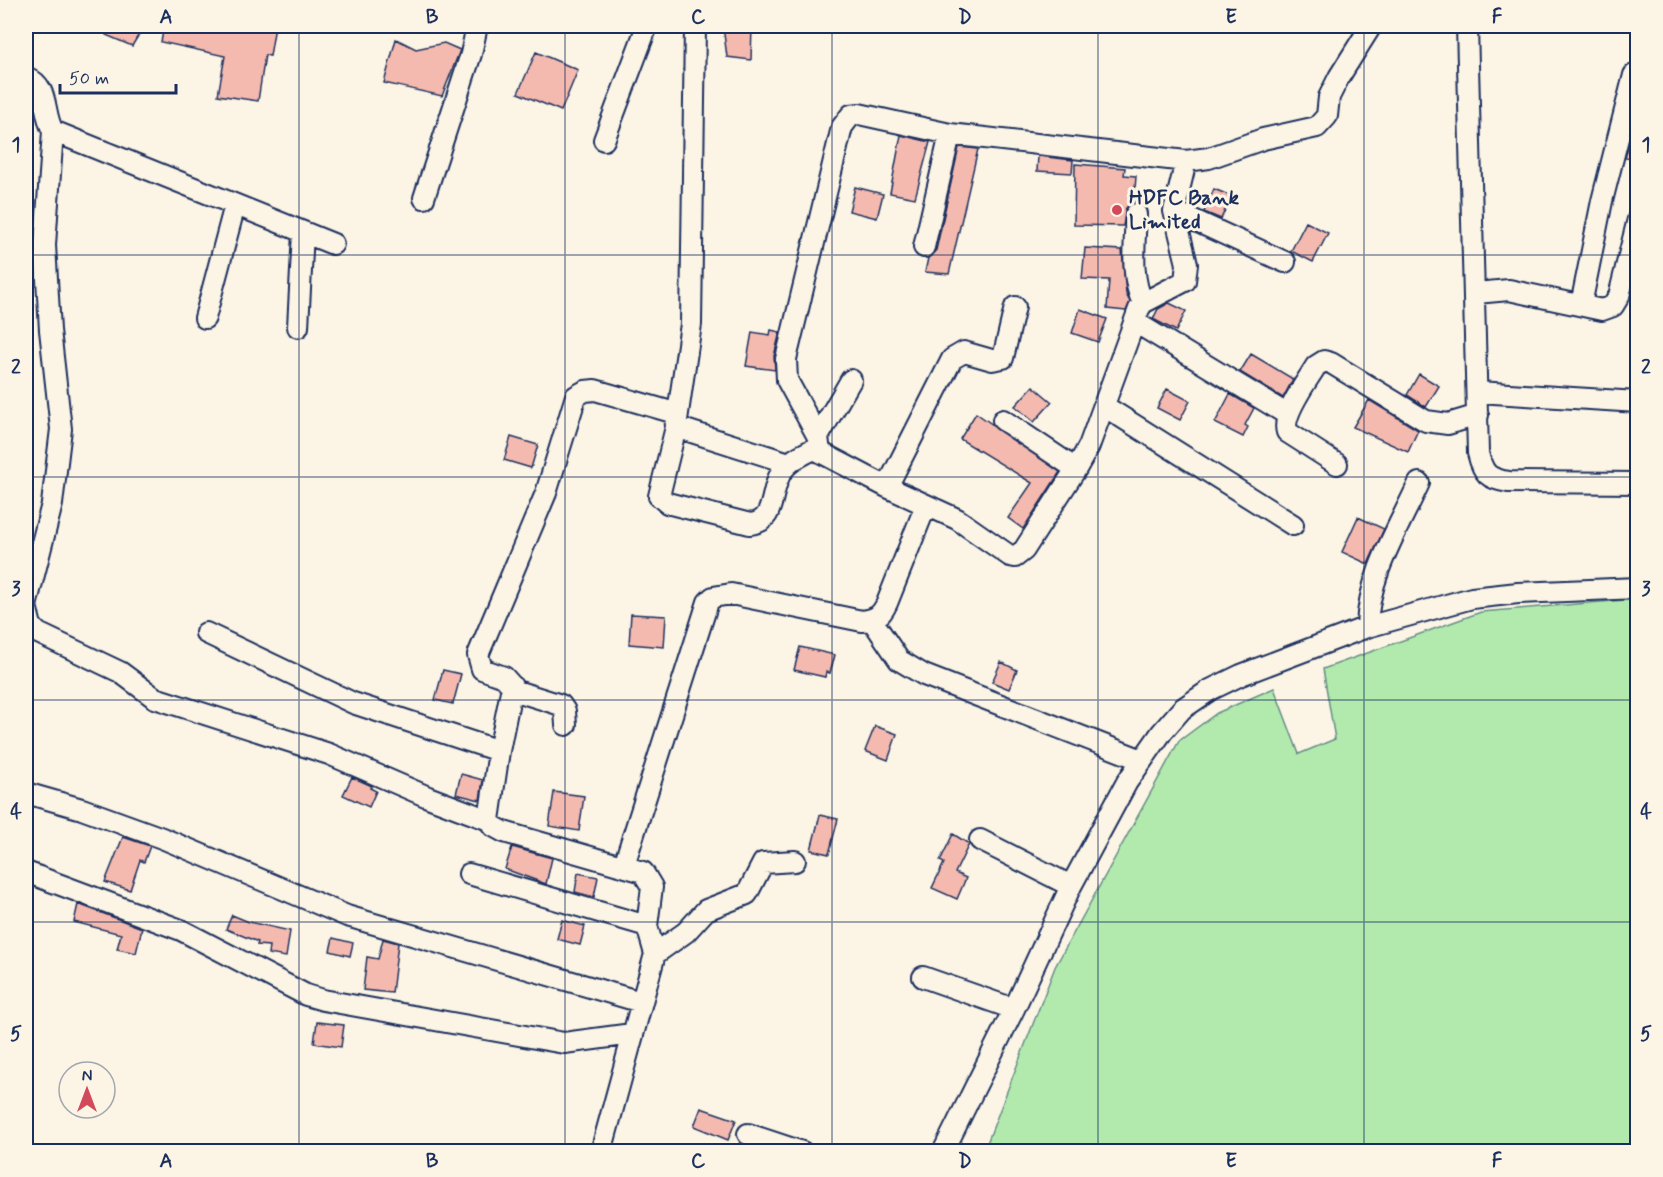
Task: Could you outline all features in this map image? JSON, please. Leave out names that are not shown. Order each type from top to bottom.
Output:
[{"type":"street","points":[[424,198],[471,54],[477,26]]},
{"type":"street","points":[[604,140],[647,26]]},
{"type":"street","points":[[695,26],[691,324],[677,423],[659,496],[667,503],[750,524],[759,524],[769,514],[776,484],[789,463],[818,442],[851,380]]},
{"type":"street","points":[[1186,161],[1174,212],[1187,274],[1179,286],[1143,303],[1089,446],[1024,550],[1015,557],[957,519],[825,456],[787,380],[786,359],[845,120],[850,115],[859,114],[950,134],[1186,161],[1209,158],[1263,139],[1317,127],[1327,116],[1329,97],[1339,77],[1371,26]]},
{"type":"street","points":[[1467,26],[1476,293],[1478,453],[1482,471],[1491,479],[1509,482],[1638,483]]},
{"type":"street","points":[[1581,305],[1602,201],[1634,75]]},
{"type":"street","points":[[26,77],[40,87],[45,98],[47,121],[53,131],[45,245],[50,330],[61,429],[52,504],[26,606],[31,626],[38,633],[120,672],[155,698],[329,754],[428,797],[489,819]]},
{"type":"street","points":[[53,131],[333,244]]},
{"type":"street","points":[[924,247],[950,134]]},
{"type":"street","points":[[206,318],[235,205]]},
{"type":"street","points":[[1174,212],[1285,262]]},
{"type":"street","points":[[1136,214],[1135,276],[1137,290],[1143,303]]},
{"type":"street","points":[[1476,293],[1509,290],[1602,310],[1613,306],[1619,296],[1638,219]]},
{"type":"street","points":[[298,327],[303,232]]},
{"type":"street","points":[[886,487],[952,359],[964,352],[992,360],[1003,358],[1015,307]]},
{"type":"street","points":[[1135,322],[1288,415]]},
{"type":"street","points":[[1337,464],[1287,432],[1285,425],[1288,415],[1317,366],[1324,361],[1331,363],[1426,421],[1448,424],[1478,415]]},
{"type":"street","points":[[601,1152],[655,954],[647,926],[652,895],[649,879],[643,872],[624,865],[504,832],[493,826],[489,819],[499,751],[513,690],[510,681],[482,669],[478,655],[546,493],[576,396],[585,391],[595,390],[668,410],[675,413],[677,423]]},
{"type":"street","points":[[1478,393],[1638,402]]},
{"type":"street","points":[[1104,406],[1293,525]]},
{"type":"street","points":[[1003,420],[1076,469]]},
{"type":"street","points":[[677,423],[789,463]]},
{"type":"street","points":[[1367,627],[1372,587],[1419,483]]},
{"type":"street","points":[[624,865],[708,602],[713,597],[731,594],[862,621],[872,620],[881,615],[887,603],[926,505]]},
{"type":"street","points":[[943,1152],[1014,1009],[1071,886],[1142,760],[1182,709],[1210,690],[1241,675],[1367,627],[1472,598],[1518,592],[1638,588]]},
{"type":"street","points":[[872,620],[899,660],[924,675],[1142,760]]},
{"type":"street","points":[[206,633],[353,704],[499,751]]},
{"type":"street","points":[[513,690],[561,705],[565,711],[566,725]]},
{"type":"street","points":[[26,793],[162,838],[347,916],[641,1002]]},
{"type":"street","points":[[980,840],[1071,886]]},
{"type":"street","points":[[655,954],[686,932],[706,910],[747,894],[763,863],[795,861]]},
{"type":"street","points":[[26,872],[170,926],[292,988],[323,1000],[564,1043],[632,1034]]},
{"type":"street","points":[[469,874],[647,926]]},
{"type":"street","points":[[923,977],[1014,1009]]},
{"type":"street","points":[[748,1134],[802,1152]]},
{"type":"green space","points":[[1637,599],[1637,1151],[984,1151],[1055,967],[1179,741],[1217,713],[1274,688],[1299,754],[1335,739],[1323,669],[1481,612]]},
{"type":"building","points":[[112,26],[144,26],[132,46],[106,35]]},
{"type":"building","points":[[164,26],[275,26],[270,56],[265,55],[258,101],[218,95],[225,56],[161,42]]},
{"type":"building","points":[[723,26],[752,26],[751,60],[727,57]]},
{"type":"building","points":[[396,39],[416,49],[444,43],[460,50],[442,96],[384,83]]},
{"type":"building","points":[[536,52],[578,70],[561,111],[518,93]]},
{"type":"building","points":[[1638,110],[1638,160],[1625,158]]},
{"type":"building","points":[[901,135],[930,142],[915,198],[890,193]]},
{"type":"building","points":[[959,147],[978,149],[949,274],[925,272],[928,258],[936,250]]},
{"type":"building","points":[[1038,156],[1073,160],[1072,173],[1037,171]]},
{"type":"building","points":[[1075,164],[1125,168],[1124,175],[1136,176],[1134,203],[1126,208],[1123,226],[1074,225]]},
{"type":"building","points":[[855,187],[883,194],[877,218],[849,211]]},
{"type":"building","points":[[1214,189],[1231,196],[1221,219],[1204,212]]},
{"type":"building","points":[[1306,222],[1328,233],[1313,262],[1291,251]]},
{"type":"building","points":[[1085,248],[1122,250],[1126,294],[1130,302],[1126,311],[1107,309],[1109,280],[1082,279]]},
{"type":"building","points":[[1169,303],[1186,311],[1176,331],[1153,319],[1158,309]]},
{"type":"building","points":[[1080,309],[1107,319],[1098,342],[1072,333]]},
{"type":"building","points":[[771,330],[780,332],[774,356],[775,370],[746,366],[752,332],[770,335]]},
{"type":"building","points":[[1251,354],[1293,379],[1283,398],[1240,372]]},
{"type":"building","points":[[1419,374],[1439,386],[1426,407],[1407,395]]},
{"type":"building","points":[[1033,386],[1052,402],[1034,422],[1015,406]]},
{"type":"building","points":[[1167,389],[1190,401],[1180,420],[1157,408]]},
{"type":"building","points":[[1230,394],[1254,408],[1245,425],[1248,427],[1243,437],[1215,423]]},
{"type":"building","points":[[1369,400],[1418,430],[1408,452],[1353,427]]},
{"type":"building","points":[[976,413],[1060,472],[1023,529],[1008,518],[1032,483],[960,439]]},
{"type":"building","points":[[511,437],[538,445],[531,468],[504,460]]},
{"type":"building","points":[[1358,517],[1384,529],[1368,564],[1342,552]]},
{"type":"building","points":[[631,614],[666,616],[664,647],[629,644]]},
{"type":"building","points":[[800,647],[835,655],[830,673],[826,672],[825,677],[794,670]]},
{"type":"building","points":[[1001,662],[1017,670],[1009,689],[992,682]]},
{"type":"building","points":[[443,670],[461,674],[453,704],[435,700]]},
{"type":"building","points":[[875,726],[897,734],[888,760],[865,751]]},
{"type":"building","points":[[461,774],[483,780],[480,800],[456,794]]},
{"type":"building","points":[[352,777],[372,786],[370,788],[376,791],[369,807],[343,795]]},
{"type":"building","points":[[554,792],[584,796],[579,831],[549,826]]},
{"type":"building","points":[[820,815],[838,819],[829,854],[811,850]]},
{"type":"building","points":[[953,834],[969,844],[955,873],[966,878],[957,899],[932,888],[944,863],[940,861]]},
{"type":"building","points":[[123,837],[150,846],[144,862],[140,860],[130,890],[105,882]]},
{"type":"building","points":[[512,847],[552,858],[546,884],[505,869]]},
{"type":"building","points":[[578,873],[598,877],[594,897],[575,892]]},
{"type":"building","points":[[78,904],[142,928],[136,953],[117,949],[121,934],[74,922]]},
{"type":"building","points":[[232,915],[249,922],[290,931],[286,957],[268,954],[269,946],[257,945],[258,942],[226,929]]},
{"type":"building","points":[[562,920],[585,926],[580,945],[557,939]]},
{"type":"building","points":[[333,938],[353,943],[350,956],[330,951]]},
{"type":"building","points":[[383,939],[398,943],[392,993],[363,990],[367,957],[378,959]]},
{"type":"building","points":[[317,1022],[344,1025],[341,1047],[314,1043]]},
{"type":"building","points":[[701,1108],[736,1120],[728,1140],[694,1126]]},
{"type":"place","name":"HDFC Bank Limited","points":[[1117,210]]}]
